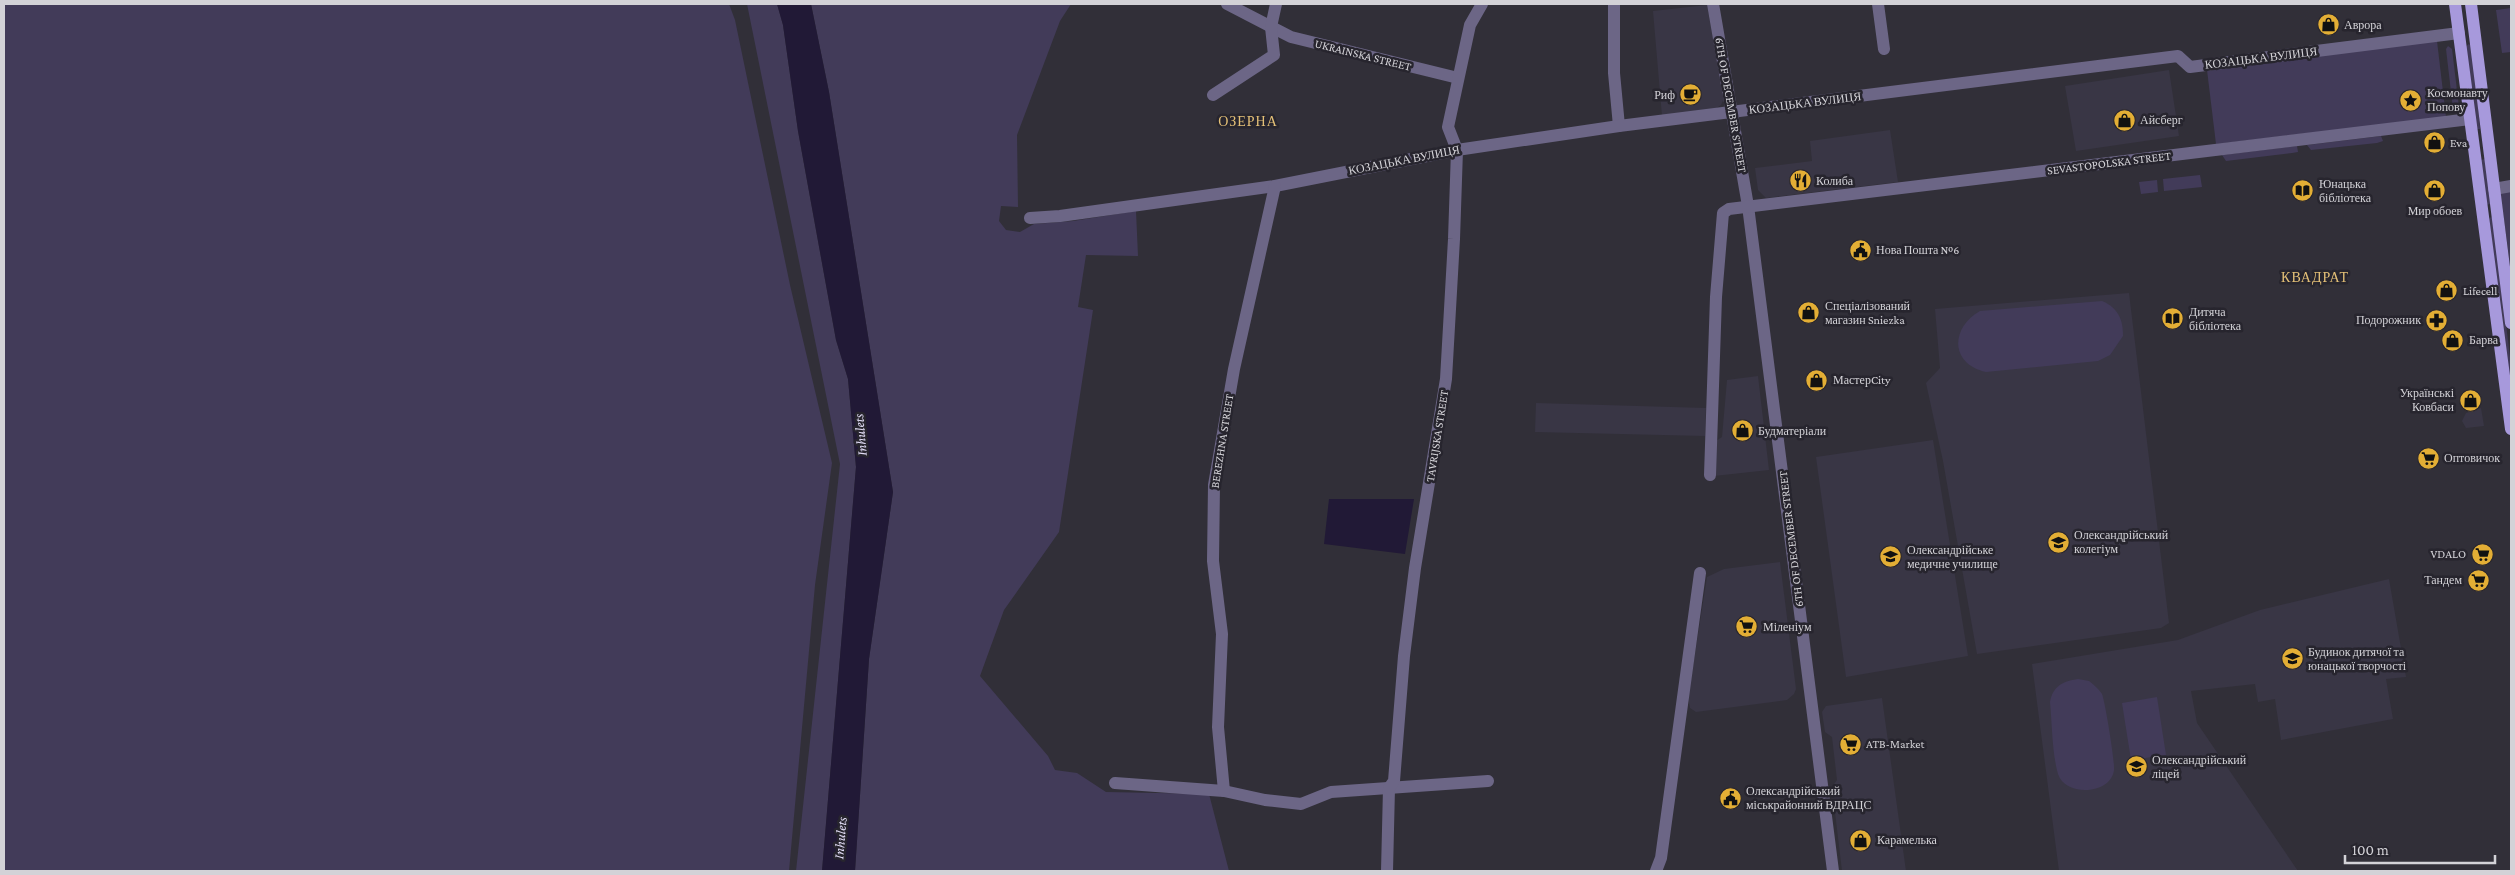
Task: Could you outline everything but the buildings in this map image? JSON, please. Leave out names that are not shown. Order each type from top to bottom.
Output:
[{"type":"main road","points":[[2455,4],[2511,429]]},
{"type":"main road","points":[[2471,4],[2511,323]]},
{"type":"main road","points":[[2458,33],[2475,30]]},
{"type":"main road","points":[[2474,149],[2489,147]]},
{"type":"main road","points":[[2482,211],[2497,209]]},
{"type":"street","name":"UKRAINSKA STREET","points":[[1227,4],[1291,37],[1458,78]]},
{"type":"street","points":[[1213,94],[1274,55],[1271,27],[1276,4]]},
{"type":"street","name":"TAVRIJSKA STREET","points":[[1388,871],[1389,788],[1394,781],[1404,656],[1415,568],[1446,379],[1454,239],[1456,150],[1448,127],[1470,25],[1482,4]]},
{"type":"street","points":[[1614,4],[1614,73],[1619,126]]},
{"type":"street","name":"6TH OF DECEMBER STREET","points":[[1713,4],[1748,206],[1833,871]]},
{"type":"street","points":[[1878,4],[1884,49]]},
{"type":"street","name":"КОЗАЦЬКА ВУЛИЦЯ","points":[[1030,218],[1060,216],[1275,186],[1456,150],[1619,126],[2178,56],[2190,67],[2458,33]]},
{"type":"street","name":"SEVASTOPOLSKA STREET","points":[[1748,206],[2470,118]]},
{"type":"street","name":"BEREZHNA STREET","points":[[1224,791],[1218,727],[1222,634],[1213,561],[1214,485],[1234,369],[1275,186]]},
{"type":"street","points":[[2494,188],[2511,186]]},
{"type":"street","points":[[1710,475],[1716,297],[1723,213],[1729,209],[1748,206]]},
{"type":"street","points":[[1656,871],[1660,858],[1700,573]]},
{"type":"street","points":[[1115,783],[1224,791],[1265,800],[1301,804],[1331,792],[1488,781]]},
{"type":"shaded area","points":[[4,4],[729,4],[735,20],[790,285],[832,463],[815,585],[789,871],[4,871]]},
{"type":"shaded area","points":[[747,4],[777,4],[783,25],[798,131],[836,340],[848,379],[856,467],[822,871],[796,871],[840,464]]},
{"type":"shaded area","points":[[811,4],[1071,4],[1060,21],[1017,135],[1018,207],[1001,206],[999,221],[1006,230],[1020,232],[1034,224],[1073,221],[1136,211],[1138,256],[1086,255],[1078,307],[1093,310],[1059,532],[1004,610],[980,676],[1048,756],[1055,770],[1077,773],[1106,792],[1209,794],[1229,871],[855,871],[869,659],[893,492],[829,92]]},
{"type":"shaded area","points":[[1707,5],[1724,98],[1721,105],[1715,109],[1662,116],[1653,11]]},
{"type":"shaded area","points":[[2511,8],[2511,52],[2502,53],[2496,10]]},
{"type":"shaded area","points":[[2437,41],[2446,117],[2216,144],[2207,70]]},
{"type":"shaded area","points":[[2469,44],[2473,47],[2480,129],[2476,129],[2464,48]]},
{"type":"shaded area","points":[[2448,46],[2452,49],[2459,107],[2456,111],[2453,109],[2446,49]]},
{"type":"shaded area","name":"Айсберг","points":[[2169,70],[2179,136],[2076,151],[2065,86]]},
{"type":"shaded area","points":[[1890,130],[1898,182],[1766,198],[1758,190],[1755,168],[1812,161],[1810,141]]},
{"type":"shaded area","points":[[2381,136],[2383,141],[2377,143],[2311,150],[2307,145]]},
{"type":"shaded area","points":[[2297,146],[2298,152],[2226,161],[2222,155]]},
{"type":"shaded area","points":[[2485,159],[2490,204],[2486,205],[2481,160]]},
{"type":"shaded area","points":[[2200,175],[2202,187],[2164,191],[2163,179]]},
{"type":"shaded area","points":[[2157,180],[2158,192],[2141,194],[2139,182]]},
{"type":"shaded area","points":[[2510,189],[2511,201],[2511,272],[2500,190]]},
{"type":"shaded area","points":[[2491,217],[2493,219],[2511,365],[2511,395],[2489,219]]},
{"type":"shaded area","name":"Олександрійський колегіум","points":[[2129,293],[2169,623],[2161,628],[1977,654],[1943,461],[1926,383],[1940,368],[1935,309]]},
{"type":"shaded area","points":[[2102,301],[2112,307],[2121,319],[2123,336],[2110,355],[2098,361],[1986,372],[1974,368],[1960,354],[1959,336],[1963,327],[1970,318],[1980,311]]},
{"type":"shaded area","points":[[1758,376],[1769,470],[1714,476],[1716,441],[1722,437],[1727,380]]},
{"type":"shaded area","points":[[1536,403],[1706,408],[1705,436],[1535,432]]},
{"type":"shaded area","points":[[2481,408],[2484,426],[2466,428],[2462,421],[2466,413]]},
{"type":"shaded area","name":"Олександрійське медичне училище","points":[[1933,440],[1968,656],[1846,677],[1816,457]]},
{"type":"shaded area","points":[[1780,562],[1796,689],[1794,694],[1787,700],[1696,712],[1690,708],[1688,698],[1707,577],[1724,569]]},
{"type":"shaded area","name":"Олександрійський ліцей","points":[[2389,579],[2406,677],[2386,679],[2393,719],[2281,740],[2275,699],[2258,702],[2255,684],[2191,691],[2197,723],[2298,871],[2059,871],[2032,664],[2178,640],[2260,610]]},
{"type":"shaded area","points":[[2078,679],[2089,681],[2102,694],[2110,732],[2114,765],[2111,778],[2105,784],[2087,790],[2069,787],[2062,781],[2056,766],[2052,738],[2051,696],[2060,685]]},
{"type":"shaded area","points":[[2157,697],[2166,755],[2131,760],[2122,703]]},
{"type":"shaded area","points":[[1882,698],[1906,871],[1842,871],[1832,787],[1837,780],[1832,737],[1825,732],[1822,712],[1826,706]]},
{"type":"water","name":"Inhulets","points":[[777,4],[811,4],[829,92],[893,492],[869,659],[855,871],[822,871],[856,467],[848,379],[836,340],[798,131],[783,25]]},
{"type":"water","points":[[1329,499],[1414,499],[1405,554],[1324,544]]},
{"type":"place","name":"Аврора","points":[[2328,25]]},
{"type":"place","name":"Риф","points":[[1691,95]]},
{"type":"place","name":"Космонавту Попову","points":[[2411,100]]},
{"type":"place","name":"Айсберг","points":[[2124,120]]},
{"type":"place","name":"Eva","points":[[2434,143]]},
{"type":"place","name":"Колиба","points":[[1800,181]]},
{"type":"place","name":"Мир обоев","points":[[2435,190]]},
{"type":"place","name":"Юнацька бібліотека","points":[[2303,191]]},
{"type":"place","name":"Нова Пошта №6","points":[[1860,250]]},
{"type":"place","name":"Lifecell","points":[[2447,291]]},
{"type":"place","name":"Спеціалізований магазин Sniezka","points":[[1809,313]]},
{"type":"place","name":"Дитяча бібліотека","points":[[2173,319]]},
{"type":"place","name":"Подорожник","points":[[2437,320]]},
{"type":"place","name":"Барва","points":[[2453,340]]},
{"type":"place","name":"МастерCity","points":[[1817,380]]},
{"type":"place","name":"Українські Ковбаси","points":[[2470,400]]},
{"type":"place","name":"Будматеріали","points":[[1742,431]]},
{"type":"place","name":"Оптовичок","points":[[2428,458]]},
{"type":"place","name":"Олександрійський колегіум","points":[[2058,542]]},
{"type":"place","name":"VDALO","points":[[2482,554]]},
{"type":"place","name":"Олександрійське медичне училище","points":[[1891,557]]},
{"type":"place","name":"Тандем","points":[[2478,580]]},
{"type":"place","name":"Міленіум","points":[[1747,627]]},
{"type":"place","name":"Будинок дитячої та юнацької творчості","points":[[2292,659]]},
{"type":"place","name":"ATB-Market","points":[[1850,744]]},
{"type":"place","name":"Олександрійський ліцей","points":[[2136,767]]},
{"type":"place","name":"Олександрійський міськрайонний ВДРАЦС","points":[[1730,798]]},
{"type":"place","name":"Карамелька","points":[[1861,840]]},
{"type":"district","name":"ОЗЕРНА","points":[[1248,121]]},
{"type":"district","name":"КВАДРАТ","points":[[2315,277]]}]
